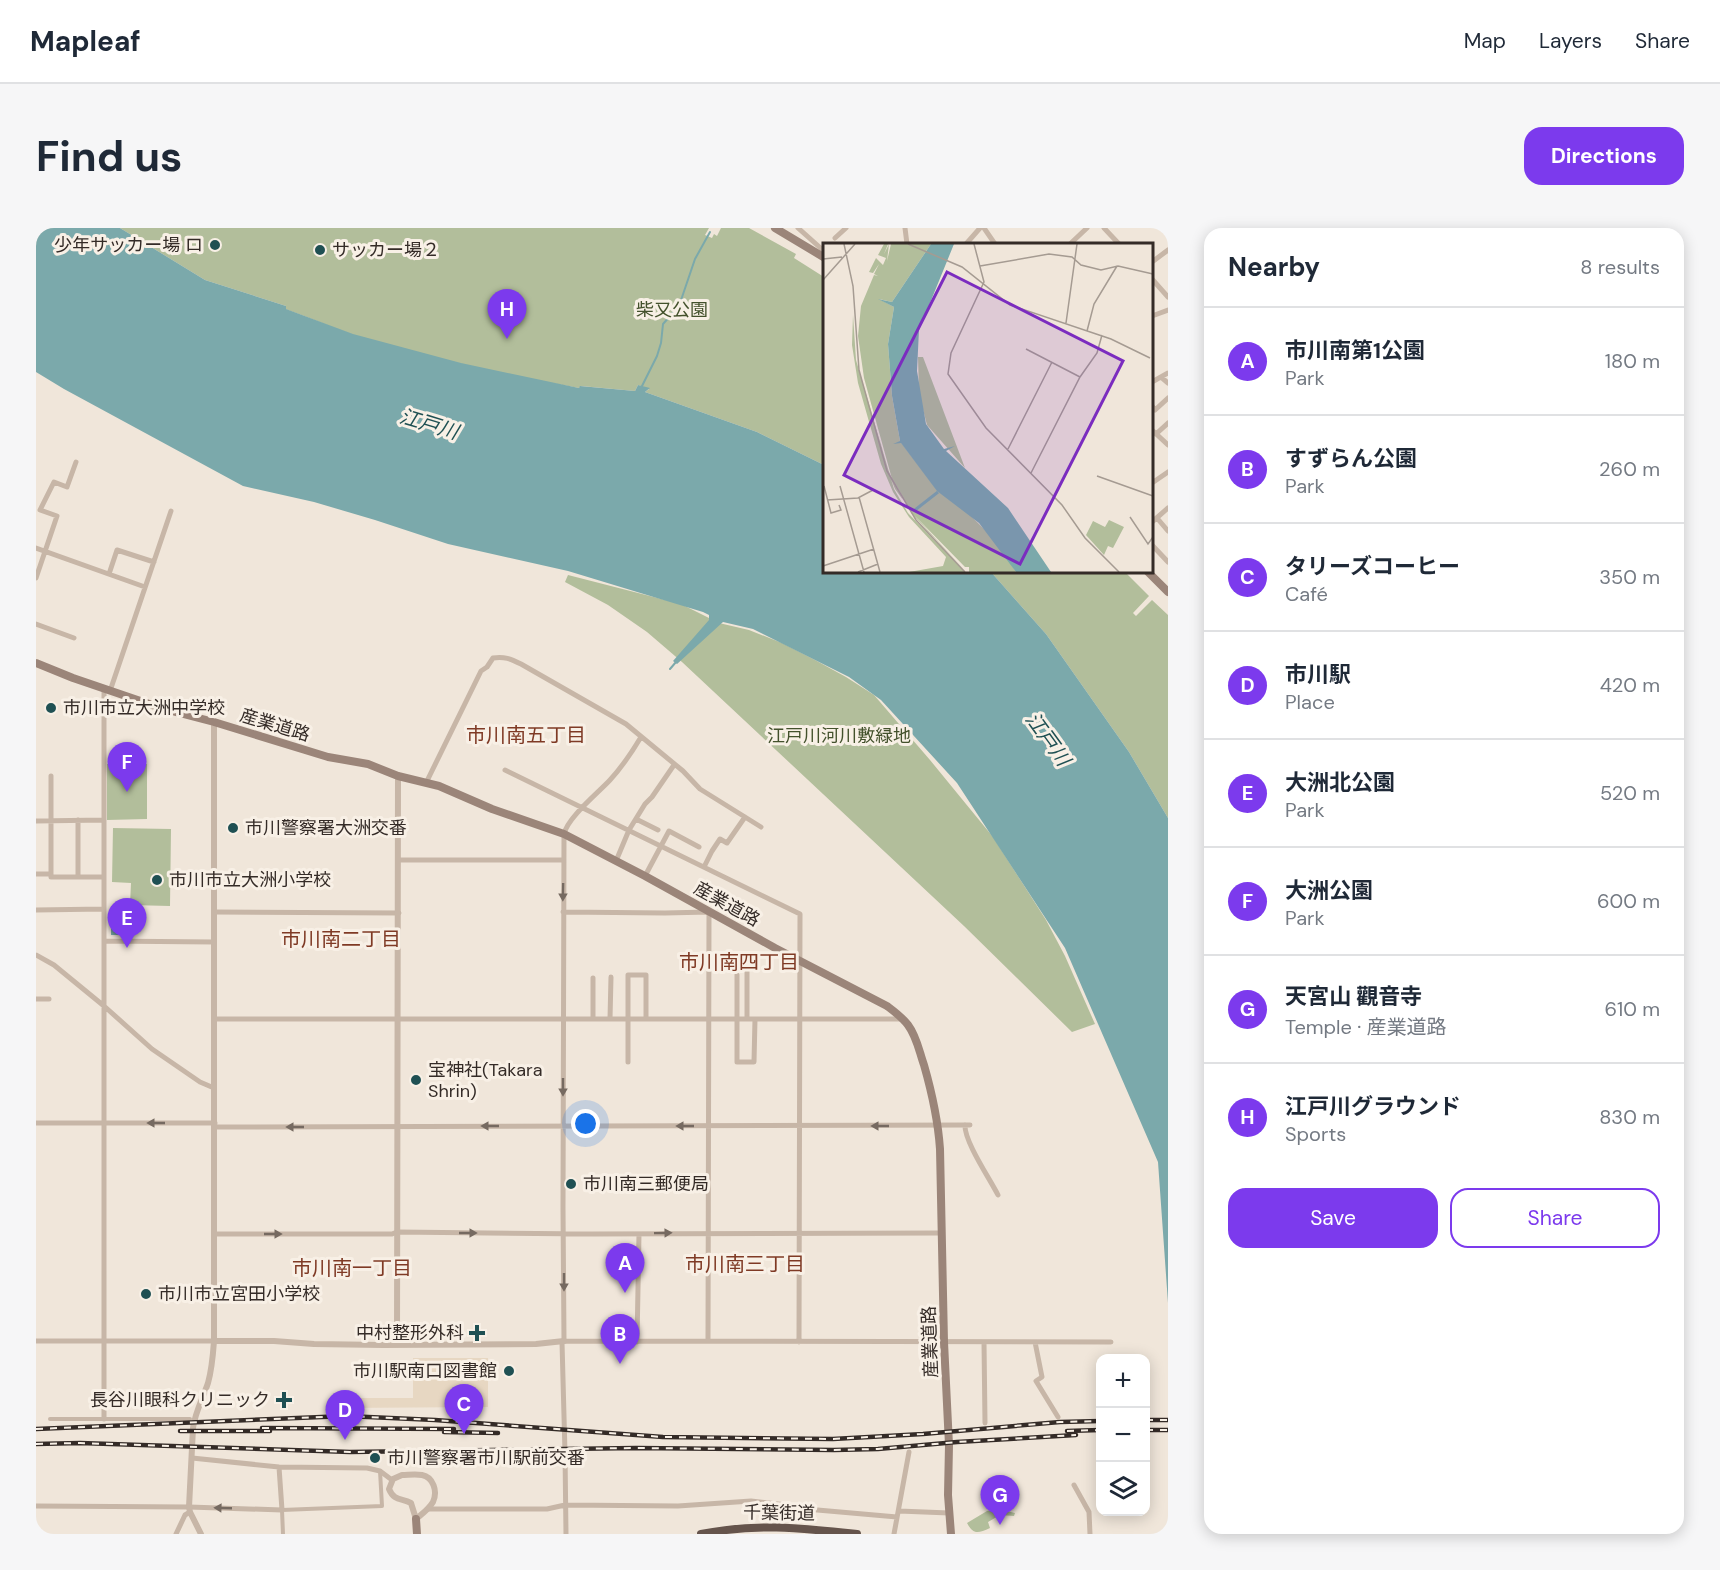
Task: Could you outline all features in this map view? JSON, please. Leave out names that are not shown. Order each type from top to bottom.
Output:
[{"type":"highway","name":"千葉街道","points":[[701,1534],[735,1528],[759,1527],[785,1527],[857,1534]]},
{"type":"main road","points":[[775,228],[823,257]]},
{"type":"main road","points":[[1152,573],[1168,592]]},
{"type":"main road","name":"産業道路","points":[[36,663],[164,709],[328,757],[368,764],[398,776],[439,786],[492,809],[564,834],[887,1006],[904,1019],[917,1042],[939,1126],[944,1342],[950,1450],[948,1495],[951,1534]]},
{"type":"main road","points":[[417,1519],[417,1534]]},
{"type":"street","points":[[798,228],[823,250]]},
{"type":"street","points":[[835,238],[846,228]]},
{"type":"street","points":[[905,228],[907,243]]},
{"type":"street","points":[[967,243],[982,228],[994,243]]},
{"type":"street","points":[[1071,243],[1087,228]]},
{"type":"street","points":[[1104,228],[1118,243]]},
{"type":"street","points":[[1153,261],[1168,250]]},
{"type":"street","points":[[1153,280],[1168,297]]},
{"type":"street","points":[[1153,316],[1168,310]]},
{"type":"street","points":[[1153,381],[1168,373]]},
{"type":"street","points":[[1161,377],[1168,383]]},
{"type":"street","points":[[1153,407],[1155,410],[1168,398]]},
{"type":"street","points":[[1168,423],[1154,432],[1168,445]]},
{"type":"street","points":[[36,578],[57,516],[40,510],[54,482],[67,487],[76,462]]},
{"type":"street","points":[[1153,482],[1168,472]]},
{"type":"street","points":[[36,499],[43,503]]},
{"type":"street","points":[[1168,508],[1154,520],[1168,531]]},
{"type":"street","points":[[104,1419],[104,820],[107,690],[171,511]]},
{"type":"street","points":[[1153,546],[1168,562]]},
{"type":"street","points":[[36,548],[145,587]]},
{"type":"street","points":[[109,574],[117,550],[154,562]]},
{"type":"street","points":[[36,624],[74,638]]},
{"type":"street","points":[[426,783],[481,671],[493,658],[510,658],[626,724],[683,771],[700,789],[760,827]]},
{"type":"street","points":[[201,1534],[190,1509],[194,1417],[213,1364],[214,1341],[214,722]]},
{"type":"street","points":[[566,1534],[562,1019],[564,834],[566,825],[612,779],[641,737]]},
{"type":"street","points":[[615,861],[629,830],[674,765]]},
{"type":"street","points":[[505,770],[800,914],[799,1342]]},
{"type":"street","points":[[51,776],[51,874]]},
{"type":"street","points":[[397,1345],[398,776]]},
{"type":"street","points":[[704,867],[720,839],[727,843],[745,818]]},
{"type":"street","points":[[636,819],[658,830]]},
{"type":"street","points":[[78,820],[78,877]]},
{"type":"street","points":[[36,821],[104,820]]},
{"type":"street","points":[[645,876],[669,831],[699,847]]},
{"type":"street","points":[[399,860],[563,860]]},
{"type":"street","points":[[36,874],[51,874],[51,877],[104,878]]},
{"type":"street","points":[[36,910],[104,909]]},
{"type":"street","points":[[213,912],[399,913]]},
{"type":"street","points":[[563,912],[709,912],[708,1341]]},
{"type":"street","points":[[104,941],[214,942]]},
{"type":"street","points":[[36,956],[54,965],[152,1049],[200,1082],[214,1088]]},
{"type":"street","points":[[747,968],[747,1019]]},
{"type":"street","points":[[628,1062],[628,975],[646,975],[646,1019]]},
{"type":"street","points":[[737,975],[737,1062],[754,1062],[754,1019]]},
{"type":"street","points":[[593,978],[593,1019]]},
{"type":"street","points":[[610,978],[610,1019]]},
{"type":"street","points":[[36,999],[49,999]]},
{"type":"street","points":[[214,1019],[904,1019]]},
{"type":"street","points":[[36,1123],[398,1126],[968,1125],[964,1130],[998,1195]]},
{"type":"street","points":[[215,1234],[942,1233]]},
{"type":"street","points":[[637,1342],[639,1234]]},
{"type":"street","points":[[36,1341],[288,1341],[314,1344],[397,1345],[536,1344],[563,1341],[1111,1342]]},
{"type":"street","points":[[984,1342],[986,1423]]},
{"type":"street","points":[[1035,1342],[1042,1377],[1036,1381],[1058,1417]]},
{"type":"street","points":[[50,1419],[190,1419]]},
{"type":"street","points":[[894,1534],[909,1452]]},
{"type":"street","points":[[192,1458],[279,1467],[367,1468],[380,1471],[392,1480]]},
{"type":"street","points":[[279,1467],[283,1534]]},
{"type":"street","points":[[36,1506],[282,1510],[382,1506],[380,1471]]},
{"type":"street","points":[[402,1475],[428,1477],[435,1493],[432,1504],[417,1519],[411,1503],[396,1499],[391,1494],[389,1489],[392,1480],[402,1475]]},
{"type":"street","points":[[1074,1485],[1089,1512],[1090,1534]]},
{"type":"street","points":[[427,1509],[547,1509],[565,1505],[678,1506],[751,1501],[806,1509],[898,1514],[949,1513]]},
{"type":"street","points":[[176,1534],[190,1509]]},
{"type":"green space","name":"柴又公園","points":[[120,228],[709,228],[705,235],[712,238],[714,234],[717,236],[721,228],[749,228],[796,254],[794,258],[823,276],[823,465],[757,432],[645,392],[649,389],[638,385],[635,391],[581,386],[579,388],[466,365],[354,335],[285,309],[286,306],[205,280]]},
{"type":"green space","points":[[992,573],[1126,573],[1149,596],[1133,613],[1136,616],[1152,600],[1168,615],[1168,818],[1129,752],[1046,634]]},
{"type":"green space","name":"江戸川河川敷緑地","points":[[568,575],[681,604],[719,623],[749,630],[782,643],[815,660],[874,695],[993,837],[1046,920],[1065,956],[1095,1024],[1072,1032],[964,926],[682,662],[647,632],[608,605],[565,582]]},
{"type":"green space","points":[[107,764],[147,764],[147,819],[107,820]]},
{"type":"green space","points":[[113,828],[171,829],[170,906],[130,905],[131,883],[112,882]]},
{"type":"green space","points":[[998,1509],[1015,1513],[1014,1516],[1000,1515],[988,1522],[990,1528],[979,1532],[973,1531],[967,1523],[987,1511]]},
{"type":"shaded area","points":[[413,1358],[488,1358],[488,1407],[341,1408],[341,1398],[413,1398]]},
{"type":"water","name":"江戸川","points":[[36,228],[120,228],[205,280],[286,306],[286,309],[353,334],[461,363],[579,388],[580,386],[635,391],[638,385],[650,388],[645,392],[757,432],[823,465],[823,573],[992,573],[1046,634],[1129,752],[1168,818],[1168,1303],[1158,1162],[1065,948],[957,783],[881,700],[849,677],[753,629],[723,622],[677,664],[673,661],[709,620],[709,615],[568,571],[448,544],[314,502],[243,486],[36,372]]},
{"type":"water","points":[[111,906],[128,906],[128,935],[111,935]]},
{"type":"waterway","points":[[642,386],[657,356],[663,324],[679,306],[695,259],[710,232]]},
{"type":"waterway","points":[[670,669],[676,662]]},
{"type":"railway","points":[[36,1429],[346,1416],[435,1420],[663,1437],[833,1439],[1096,1421]]},
{"type":"railway","points":[[1150,1420],[1168,1420]]},
{"type":"railway","points":[[262,1428],[454,1429]]},
{"type":"railway","points":[[1067,1431],[1096,1430]]},
{"type":"railway","points":[[1150,1430],[1168,1430]]},
{"type":"railway","points":[[180,1431],[270,1431]]},
{"type":"railway","points":[[444,1432],[498,1433]]},
{"type":"railway","points":[[36,1444],[80,1443],[350,1452],[636,1448],[834,1450],[1076,1435]]},
{"type":"place","name":"少年サッカー場 ロ","points":[[215,245]]},
{"type":"place","name":"サッカー場２","points":[[320,250]]},
{"type":"place","name":"江戸川グラウンド","points":[[507,339]]},
{"type":"place","name":"市川市立大洲中学校","points":[[51,708]]},
{"type":"place","name":"大洲公園","points":[[127,792]]},
{"type":"place","name":"市川警察署大洲交番","points":[[233,828]]},
{"type":"place","name":"市川市立大洲小学校","points":[[157,880]]},
{"type":"place","name":"大洲北公園","points":[[127,948]]},
{"type":"place","name":"宝神社(Takara Shrin)","points":[[416,1080]]},
{"type":"place","name":"市川南三郵便局","points":[[571,1184]]},
{"type":"place","name":"市川南第1公園","points":[[625,1293]]},
{"type":"place","name":"市川市立宮田小学校","points":[[146,1294]]},
{"type":"place","name":"中村整形外科","points":[[477,1333]]},
{"type":"place","name":"すずらん公園","points":[[620,1364]]},
{"type":"place","name":"市川駅南口図書館","points":[[509,1371]]},
{"type":"place","name":"長谷川眼科クリニック","points":[[284,1400]]},
{"type":"place","name":"タリーズコーヒー","points":[[464,1434]]},
{"type":"place","name":"市川駅","points":[[345,1440]]},
{"type":"place","name":"市川警察署市川駅前交番","points":[[375,1458]]},
{"type":"place","name":"天宮山 觀音寺","points":[[1000,1525]]},
{"type":"district","name":"市川南五丁目","points":[[526,735]]},
{"type":"district","name":"市川南二丁目","points":[[341,939]]},
{"type":"district","name":"市川南四丁目","points":[[739,962]]},
{"type":"district","name":"市川南三丁目","points":[[745,1264]]},
{"type":"district","name":"市川南一丁目","points":[[352,1268]]}]
